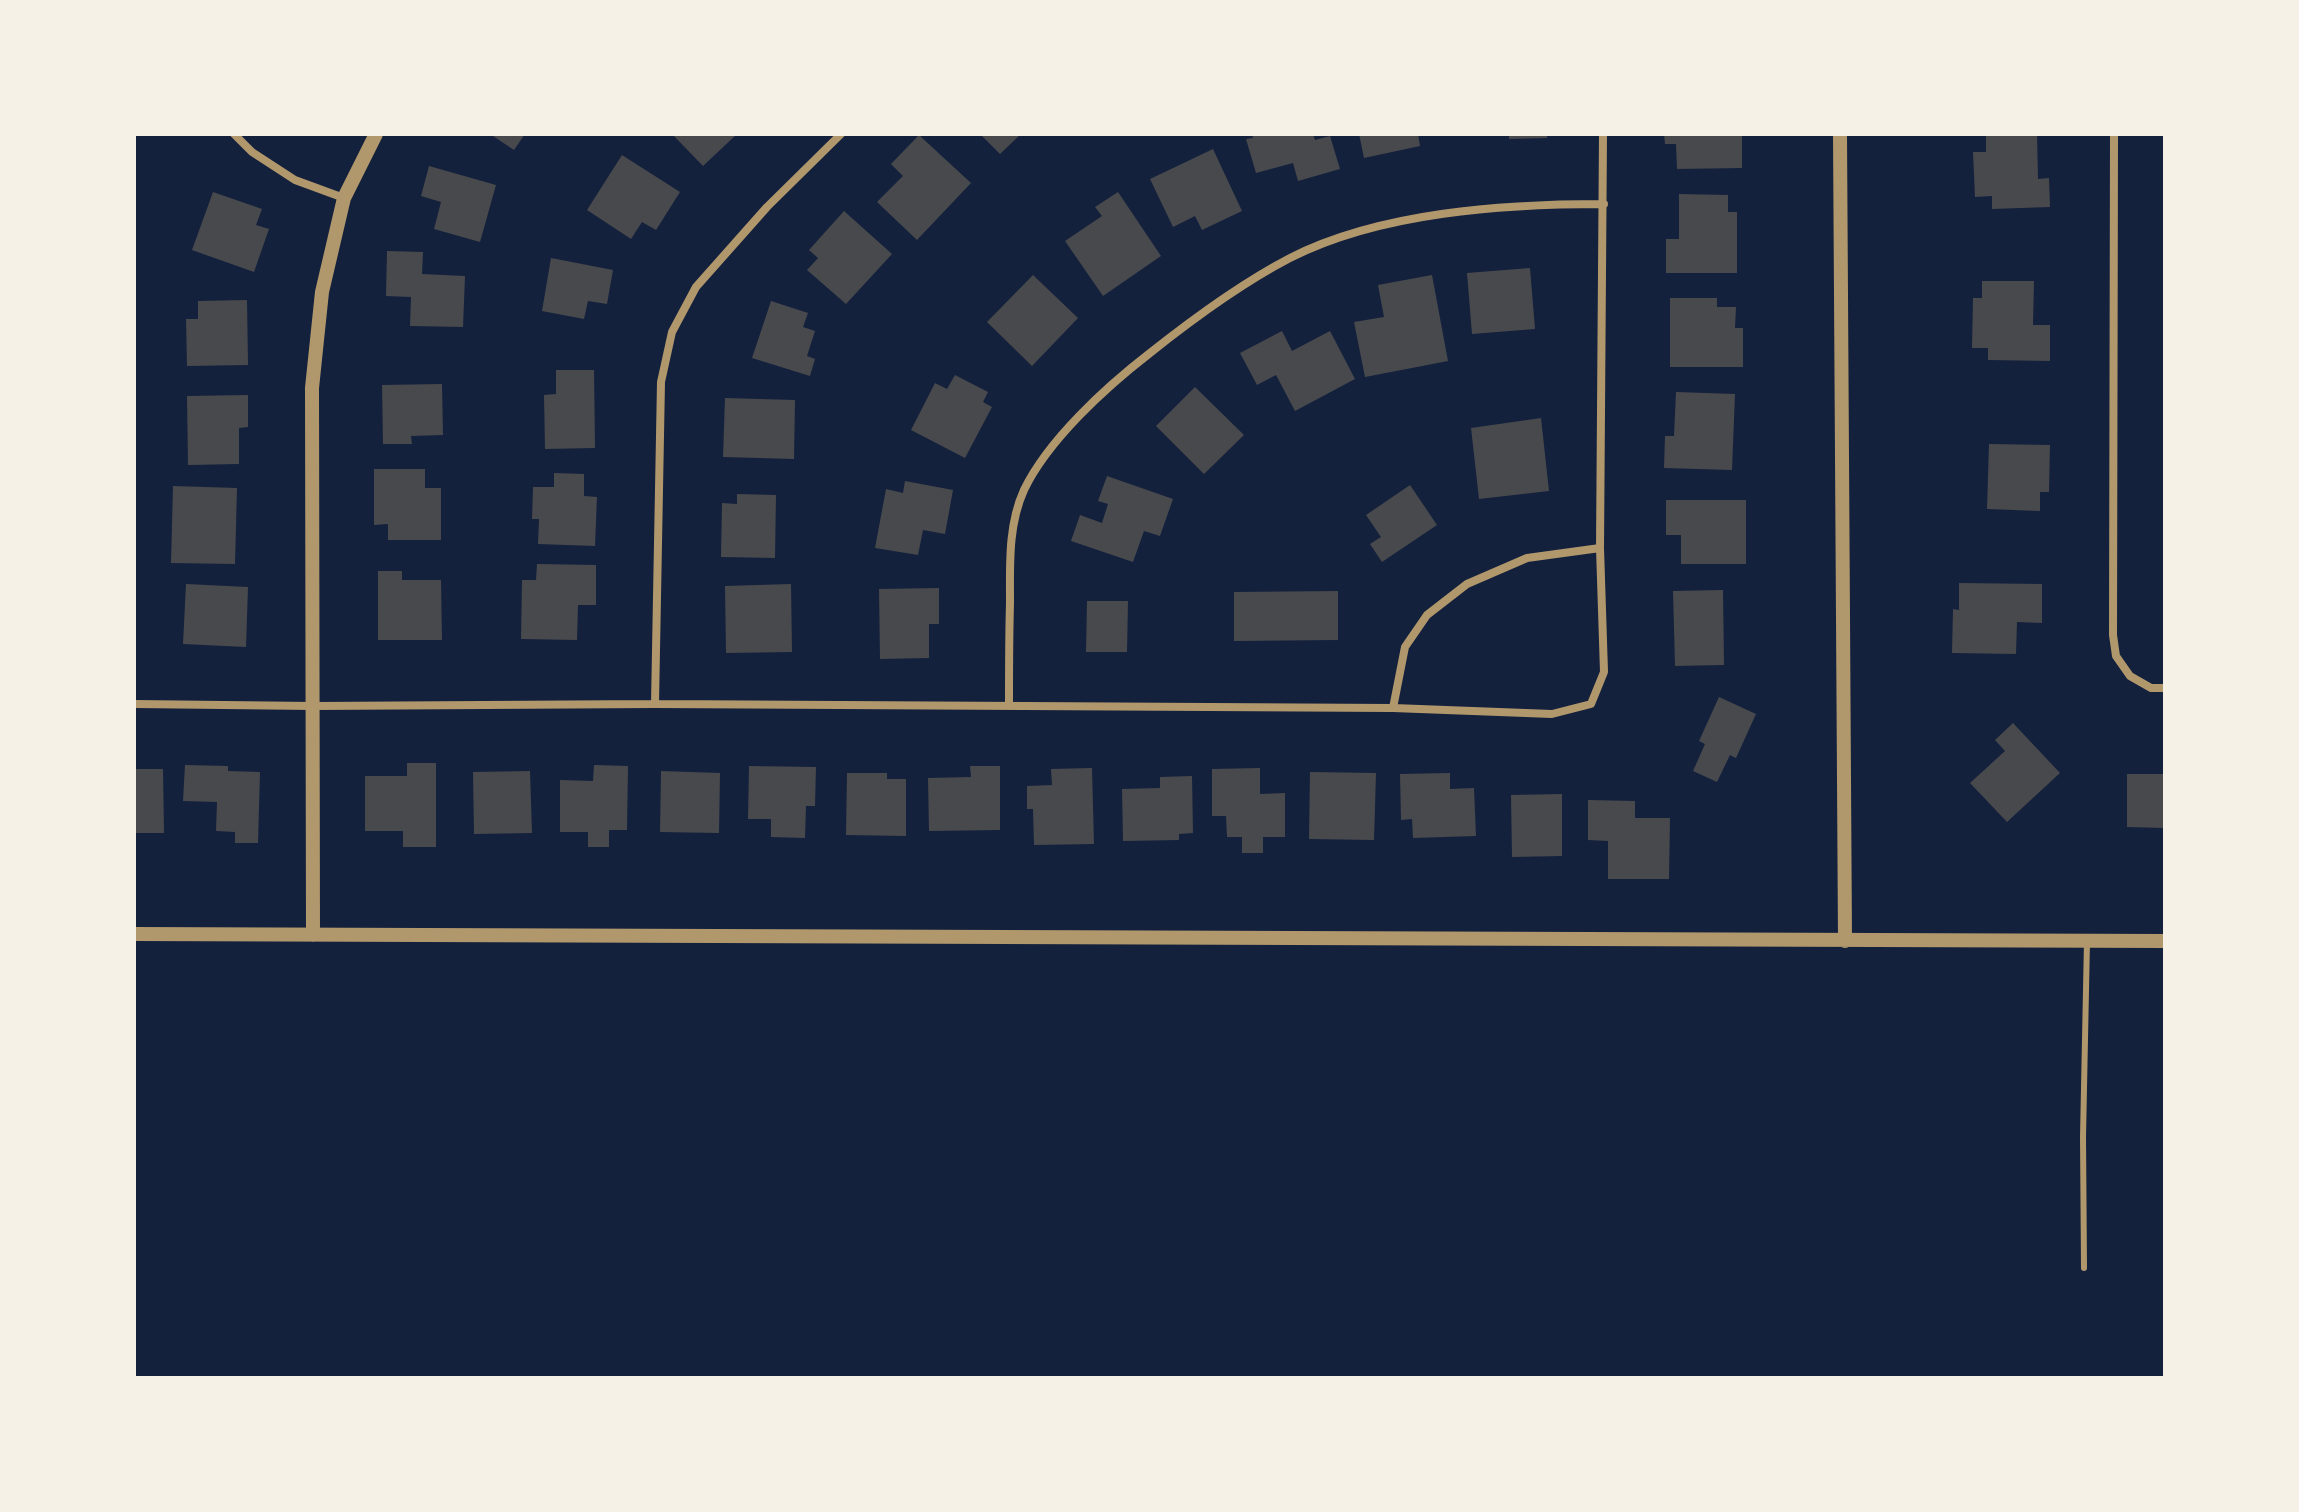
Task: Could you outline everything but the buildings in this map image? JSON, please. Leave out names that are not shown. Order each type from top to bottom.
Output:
[{"type":"street","points":[[234,134],[252,152],[295,180],[344,198]]},
{"type":"street","points":[[313,935],[312,388],[322,292],[344,198],[376,134]]},
{"type":"street","points":[[655,704],[661,382],[672,332],[696,287],[767,207],[841,134]]},
{"type":"street","points":[[134,704],[1393,708],[1552,714],[1591,704],[1604,672],[1600,548],[1603,134]]},
{"type":"street","points":[[1840,134],[1845,941]]},
{"type":"street","points":[[2114,134],[2113,635],[2116,656],[2130,676],[2151,688],[2165,688]]},
{"type":"street","points":[[1009,706],[1010,540],[1023,492],[1047,450],[1118,377],[1206,310],[1291,258],[1361,231],[1456,211],[1604,204]]},
{"type":"street","points":[[1393,708],[1405,647],[1427,615],[1467,584],[1527,558],[1600,548]]},
{"type":"street","points":[[134,934],[2165,941]]},
{"type":"lane","points":[[2084,1268],[2087,941]]}]
